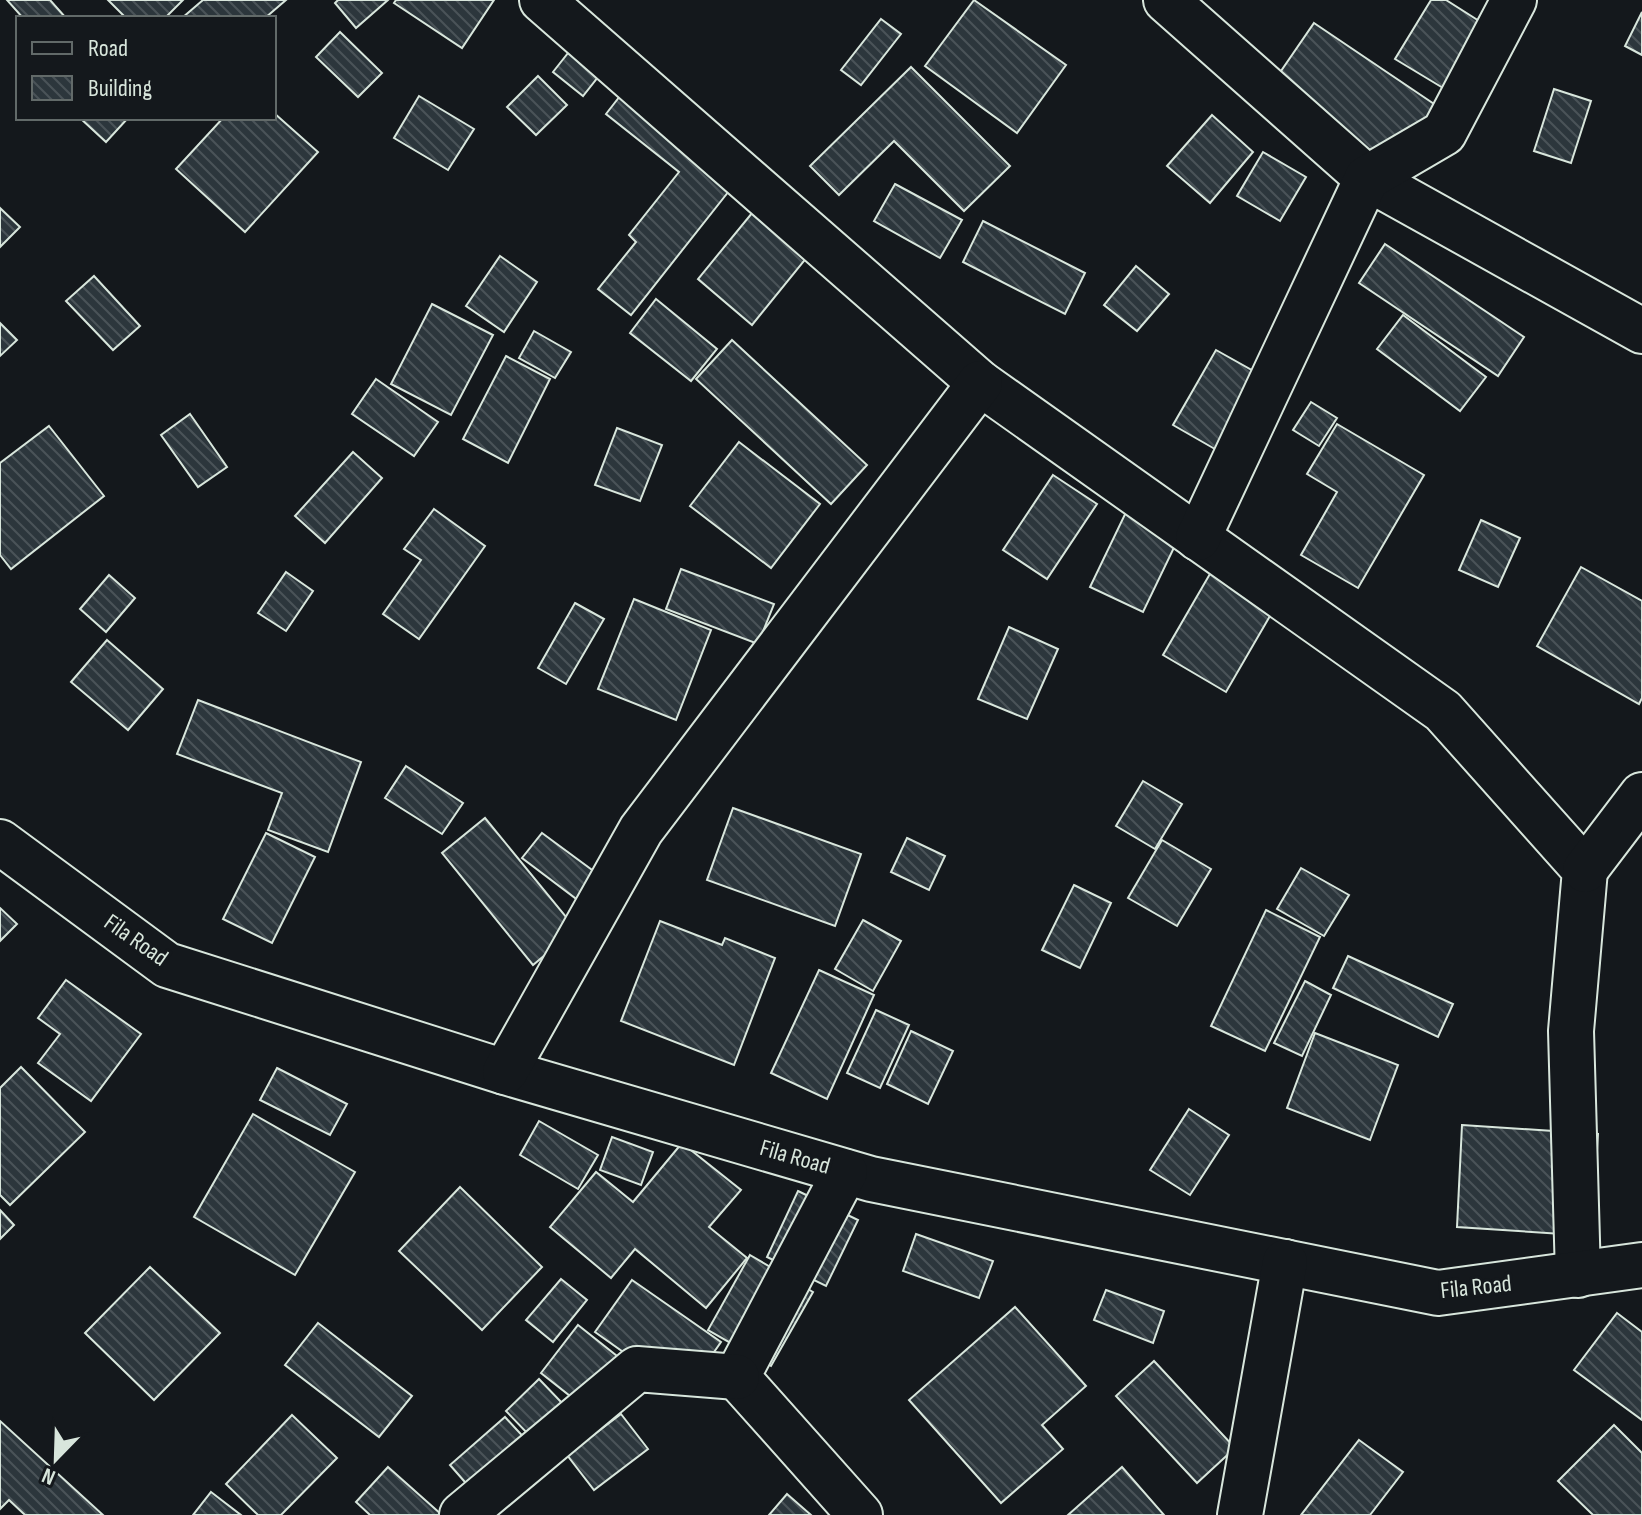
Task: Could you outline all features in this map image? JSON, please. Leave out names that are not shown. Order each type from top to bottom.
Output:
[{"type":"street","points":[[542,0],[980,383],[1443,711],[1585,870]]},
{"type":"street","points":[[1166,0],[1367,178],[1642,331]]},
{"type":"street","points":[[1198,538],[1367,178],[1444,133],[1514,0]]},
{"type":"street","points":[[505,1072],[641,830],[980,383]]},
{"type":"street","points":[[1578,1275],[1571,1031],[1585,870],[1642,795]]},
{"type":"street","name":"Fila Road","points":[[0,842],[167,965],[505,1072],[845,1172],[1438,1293],[1642,1265]]},
{"type":"street","points":[[737,1377],[845,1172]]},
{"type":"street","points":[[1240,1515],[1285,1262]]},
{"type":"street","points":[[462,1515],[637,1369],[737,1377],[860,1515]]},
{"type":"building","points":[[7,0],[50,0],[64,16],[21,16]]},
{"type":"building","points":[[108,0],[183,0],[167,16],[124,16]]},
{"type":"building","points":[[203,0],[286,0],[267,16],[184,16]]},
{"type":"building","points":[[338,0],[388,0],[356,28],[335,3]]},
{"type":"building","points":[[396,0],[494,0],[462,48],[394,3]]},
{"type":"building","points":[[974,0],[1066,65],[1017,133],[925,66]]},
{"type":"building","points":[[1431,0],[1446,0],[1487,26],[1448,91],[1395,59]]},
{"type":"building","points":[[1642,12],[1642,55],[1625,46]]},
{"type":"building","points":[[881,19],[901,34],[861,85],[841,70]]},
{"type":"building","points":[[1314,23],[1440,108],[1394,176],[1268,90]]},
{"type":"building","points":[[591,24],[621,48],[583,96],[553,72]]},
{"type":"building","points":[[340,32],[382,73],[358,97],[316,57]]},
{"type":"building","points":[[911,67],[1010,166],[964,211],[894,141],[839,195],[810,166]]},
{"type":"building","points":[[538,76],[567,105],[536,135],[507,107]]},
{"type":"building","points":[[631,82],[744,172],[631,315],[598,289],[636,242],[629,235],[679,172],[606,114]]},
{"type":"building","points":[[1554,89],[1591,101],[1571,163],[1534,151]]},
{"type":"building","points":[[419,96],[474,129],[448,170],[394,138]]},
{"type":"building","points":[[276,115],[318,152],[245,232],[176,169],[221,120],[276,120]]},
{"type":"building","points":[[1212,115],[1253,152],[1210,203],[1167,166]]},
{"type":"building","points":[[82,120],[126,120],[106,142]]},
{"type":"building","points":[[1263,152],[1306,177],[1280,221],[1237,196]]},
{"type":"building","points":[[895,184],[962,220],[940,258],[874,221]]},
{"type":"building","points":[[757,207],[812,251],[752,325],[698,279]]},
{"type":"building","points":[[0,208],[20,227],[0,247]]},
{"type":"building","points":[[983,221],[1085,273],[1065,314],[963,262]]},
{"type":"building","points":[[1385,244],[1524,337],[1498,376],[1359,283]]},
{"type":"building","points":[[500,256],[537,282],[504,332],[466,306]]},
{"type":"building","points":[[1136,266],[1169,294],[1137,331],[1104,305]]},
{"type":"building","points":[[94,276],[140,326],[113,350],[66,301]]},
{"type":"building","points":[[656,299],[717,349],[691,381],[630,333]]},
{"type":"building","points":[[432,304],[493,335],[451,415],[391,384]]},
{"type":"building","points":[[1403,315],[1486,377],[1460,411],[1377,349]]},
{"type":"building","points":[[0,323],[17,340],[0,356]]},
{"type":"building","points":[[534,331],[571,352],[555,378],[519,358]]},
{"type":"building","points":[[732,340],[867,465],[831,504],[696,379]]},
{"type":"building","points":[[1216,350],[1284,388],[1241,464],[1173,425]]},
{"type":"building","points":[[506,356],[550,379],[508,463],[463,439]]},
{"type":"building","points":[[376,379],[438,422],[414,456],[352,414]]},
{"type":"building","points":[[1311,402],[1337,418],[1319,446],[1293,430]]},
{"type":"building","points":[[190,414],[227,467],[198,487],[161,435]]},
{"type":"building","points":[[1337,424],[1424,475],[1358,588],[1301,555],[1337,492],[1307,474]]},
{"type":"building","points":[[49,426],[104,496],[11,569],[0,555],[0,463]]},
{"type":"building","points":[[617,428],[662,445],[640,501],[595,485]]},
{"type":"building","points":[[739,442],[820,504],[771,568],[690,506]]},
{"type":"building","points":[[353,452],[382,478],[325,543],[295,516]]},
{"type":"building","points":[[1053,475],[1097,504],[1047,579],[1003,550]]},
{"type":"building","points":[[1129,506],[1182,531],[1143,612],[1090,587]]},
{"type":"building","points":[[434,509],[485,546],[419,639],[383,614],[421,560],[404,549]]},
{"type":"building","points":[[1481,520],[1520,538],[1498,587],[1459,570]]},
{"type":"building","points":[[1229,541],[1292,578],[1226,692],[1163,655]]},
{"type":"building","points":[[1581,567],[1642,601],[1642,698],[1639,704],[1537,646]]},
{"type":"building","points":[[681,569],[774,604],[758,644],[666,609]]},
{"type":"building","points":[[286,572],[313,591],[286,631],[258,613]]},
{"type":"building","points":[[109,575],[135,598],[106,632],[80,609]]},
{"type":"building","points":[[634,599],[711,630],[676,720],[598,689]]},
{"type":"building","points":[[575,603],[604,619],[566,684],[538,668]]},
{"type":"building","points":[[1009,627],[1058,649],[1027,719],[978,699]]},
{"type":"building","points":[[107,640],[163,689],[128,730],[71,682]]},
{"type":"building","points":[[198,700],[361,762],[328,852],[268,830],[282,793],[177,754]]},
{"type":"building","points":[[406,766],[463,803],[442,834],[385,798]]},
{"type":"building","points":[[1143,781],[1182,804],[1155,849],[1116,826]]},
{"type":"building","points":[[733,808],[861,854],[835,926],[707,880]]},
{"type":"building","points":[[485,818],[576,929],[533,965],[442,853]]},
{"type":"building","points":[[266,833],[315,857],[272,943],[223,919]]},
{"type":"building","points":[[542,833],[607,881],[587,907],[522,858]]},
{"type":"building","points":[[907,838],[945,856],[929,890],[891,872]]},
{"type":"building","points":[[1162,840],[1211,869],[1177,926],[1128,898]]},
{"type":"building","points":[[1301,868],[1349,895],[1324,936],[1277,909]]},
{"type":"building","points":[[1074,885],[1111,903],[1080,968],[1042,950]]},
{"type":"building","points":[[0,908],[17,924],[0,941]]},
{"type":"building","points":[[1266,910],[1320,937],[1265,1051],[1211,1026]]},
{"type":"building","points":[[863,920],[901,941],[873,991],[835,969]]},
{"type":"building","points":[[660,921],[722,945],[725,938],[775,958],[734,1065],[621,1021]]},
{"type":"building","points":[[1348,956],[1453,1004],[1438,1037],[1333,988]]},
{"type":"building","points":[[819,970],[874,995],[827,1099],[771,1073]]},
{"type":"building","points":[[66,980],[141,1034],[91,1101],[38,1063],[60,1034],[38,1018]]},
{"type":"building","points":[[1305,981],[1331,995],[1302,1056],[1274,1043]]},
{"type":"building","points":[[876,1010],[909,1025],[880,1088],[847,1073]]},
{"type":"building","points":[[911,1031],[953,1051],[928,1104],[887,1084]]},
{"type":"building","points":[[1315,1033],[1398,1065],[1370,1140],[1287,1108]]},
{"type":"building","points":[[21,1067],[85,1132],[10,1205],[0,1195],[0,1088]]},
{"type":"building","points":[[277,1068],[347,1104],[330,1135],[260,1100]]},
{"type":"building","points":[[1189,1109],[1229,1135],[1190,1195],[1150,1170]]},
{"type":"building","points":[[253,1114],[355,1172],[295,1275],[194,1217]]},
{"type":"building","points":[[539,1121],[598,1155],[578,1189],[520,1155]]},
{"type":"building","points":[[1462,1125],[1598,1134],[1592,1236],[1457,1227]]},
{"type":"building","points":[[612,1137],[653,1152],[641,1185],[600,1170]]},
{"type":"building","points":[[682,1143],[741,1190],[709,1227],[747,1258],[706,1308],[635,1249],[611,1278],[550,1227],[596,1172],[633,1202]]},
{"type":"building","points":[[460,1187],[542,1267],[482,1330],[399,1251]]},
{"type":"building","points":[[798,1191],[858,1220],[826,1286],[767,1257]]},
{"type":"building","points":[[0,1210],[14,1225],[0,1239]]},
{"type":"building","points":[[916,1234],[993,1261],[979,1298],[903,1271]]},
{"type":"building","points":[[750,1255],[813,1292],[771,1366],[708,1330]]},
{"type":"building","points":[[150,1267],[220,1333],[154,1400],[85,1333]]},
{"type":"building","points":[[561,1279],[587,1300],[553,1342],[526,1320]]},
{"type":"building","points":[[632,1280],[721,1342],[684,1395],[595,1332]]},
{"type":"building","points":[[1106,1290],[1164,1311],[1153,1343],[1094,1320]]},
{"type":"building","points":[[1015,1307],[1086,1386],[1042,1425],[1063,1449],[1001,1503],[909,1400]]},
{"type":"building","points":[[1617,1313],[1642,1332],[1642,1420],[1574,1370]]},
{"type":"building","points":[[318,1323],[412,1396],[379,1437],[285,1365]]},
{"type":"building","points":[[578,1325],[622,1360],[584,1407],[541,1373]]},
{"type":"building","points":[[1154,1361],[1235,1448],[1197,1483],[1116,1396]]},
{"type":"building","points":[[539,1379],[586,1428],[553,1460],[506,1411]]},
{"type":"building","points":[[621,1414],[648,1449],[594,1490],[567,1455]]},
{"type":"building","points":[[292,1415],[337,1458],[281,1515],[258,1515],[226,1484]]},
{"type":"building","points":[[505,1417],[542,1457],[486,1506],[450,1465]]},
{"type":"building","points":[[0,1421],[103,1515],[25,1515],[9,1500],[0,1509]]},
{"type":"building","points":[[1614,1425],[1642,1453],[1642,1515],[1593,1515],[1558,1481]]},
{"type":"building","points":[[1359,1440],[1403,1472],[1370,1515],[1301,1515]]},
{"type":"building","points":[[388,1467],[442,1515],[370,1515],[356,1502]]},
{"type":"building","points":[[1122,1467],[1164,1515],[1068,1515]]},
{"type":"building","points":[[211,1492],[241,1515],[193,1515]]},
{"type":"building","points":[[787,1494],[811,1515],[769,1515]]}]
